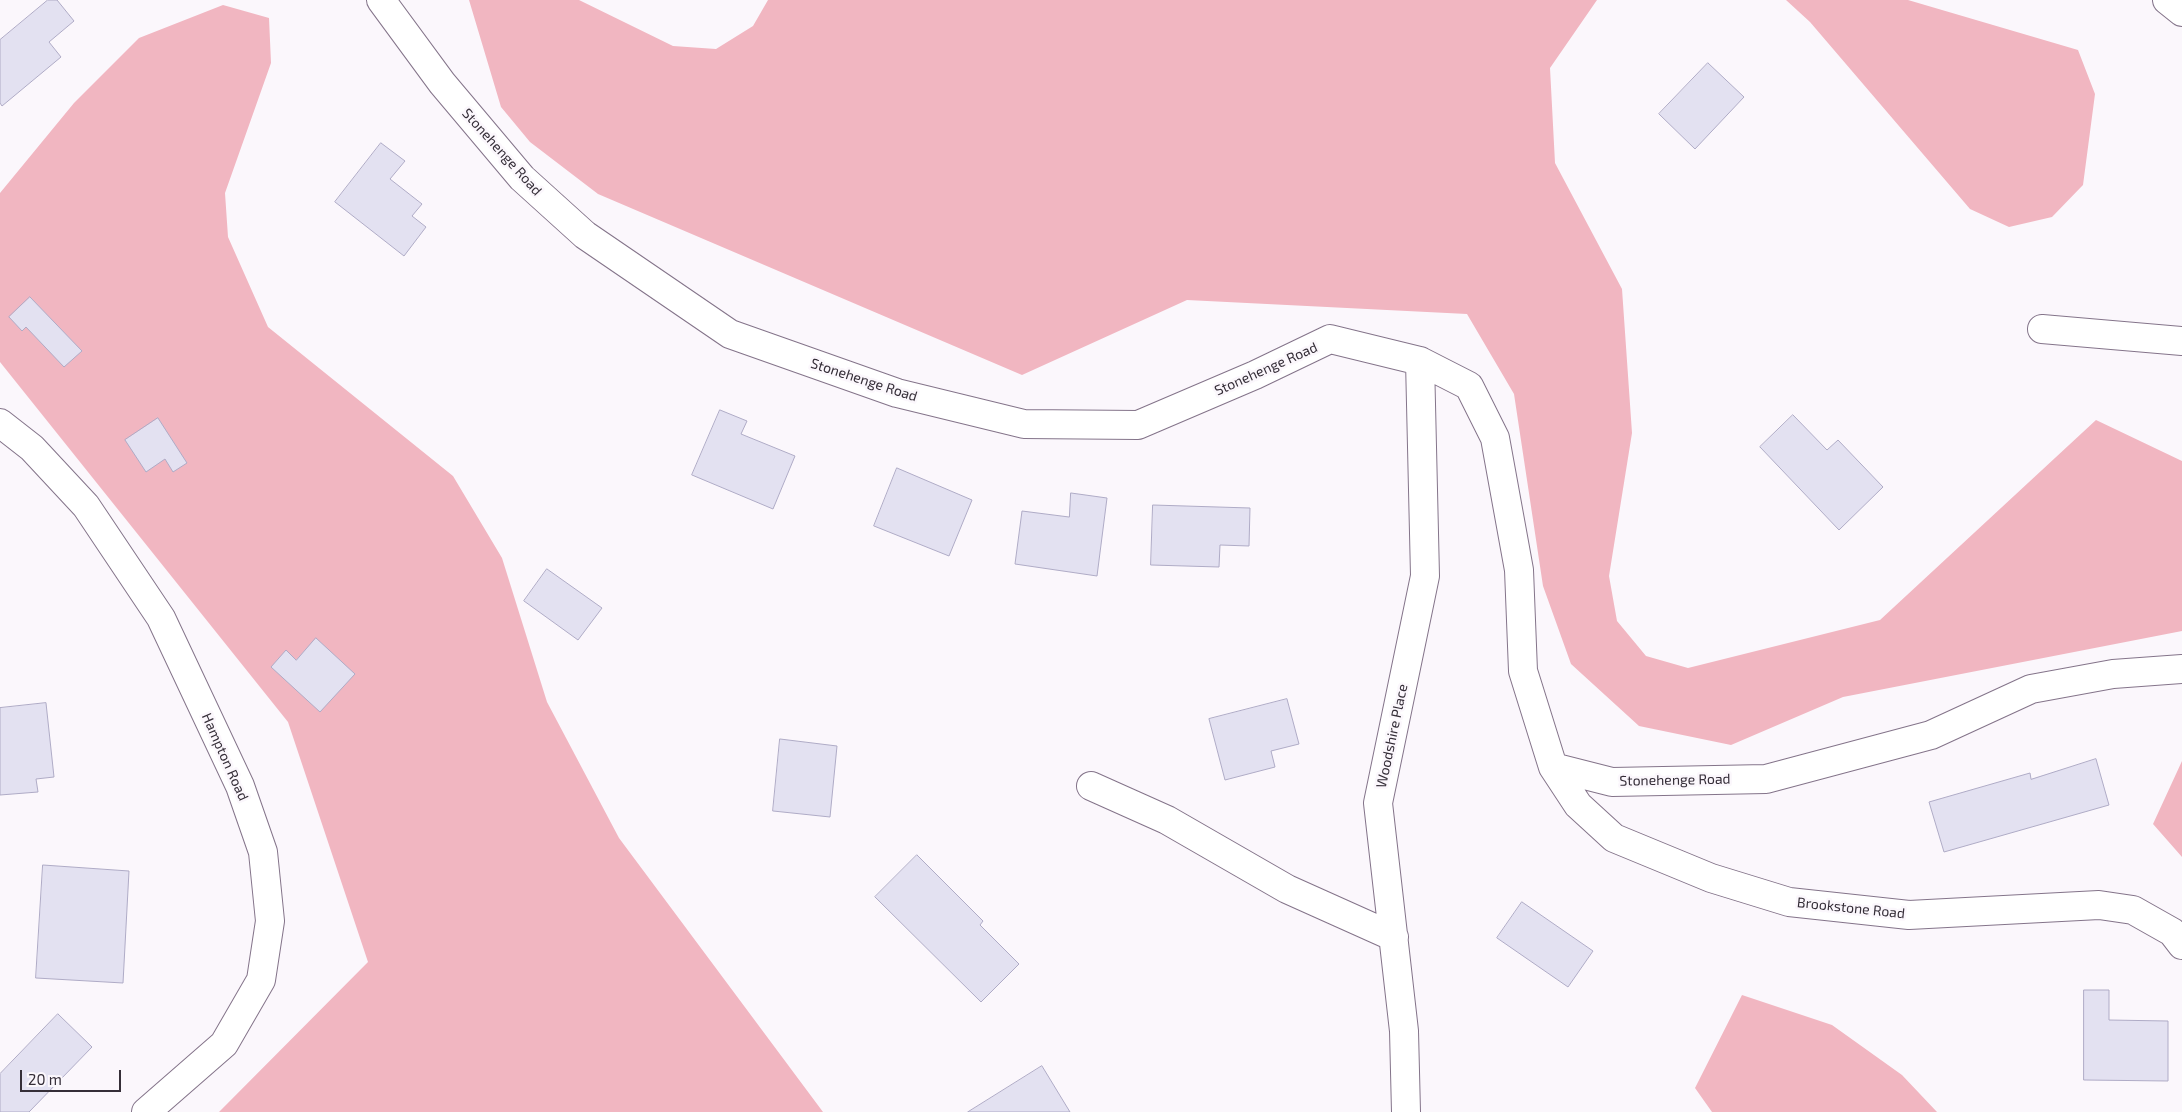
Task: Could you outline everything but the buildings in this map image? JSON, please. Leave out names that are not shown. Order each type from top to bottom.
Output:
[{"type":"street","name":"Stonehenge Road","points":[[381,0],[442,83],[522,178],[585,235],[730,334],[897,393],[1024,424],[1138,425],[1330,339],[1420,361],[1469,386],[1495,438],[1519,570],[1524,670],[1554,767],[1612,782],[1766,779],[1931,735],[2031,689],[2112,674],[2182,669]]},
{"type":"street","points":[[2167,0],[2182,12]]},
{"type":"street","points":[[2042,329],[2182,341]]},
{"type":"street","name":"Woodshire Place","points":[[1406,1112],[1404,1031],[1378,803],[1425,576],[1420,361]]},
{"type":"street","name":"Hampton Road","points":[[0,423],[32,448],[86,506],[161,618],[240,786],[263,852],[270,921],[260,980],[224,1044],[146,1112]]},
{"type":"street","name":"Brookstone Road","points":[[1554,767],[1578,805],[1614,838],[1711,878],[1789,902],[1909,915],[2099,905],[2132,910],[2172,932],[2182,945]]},
{"type":"street","points":[[1092,786],[1167,820],[1287,889],[1394,938]]},
{"type":"shaded area","points":[[469,0],[579,0],[673,46],[716,49],[753,26],[768,0],[1597,0],[1550,68],[1555,163],[1622,289],[1632,433],[1609,576],[1617,621],[1646,656],[1688,668],[1880,620],[2096,420],[2182,461],[2182,631],[1843,697],[1731,745],[1639,726],[1571,664],[1543,586],[1514,394],[1467,314],[1187,300],[1022,375],[598,194],[530,142],[501,107]]},
{"type":"shaded area","points":[[1786,0],[1908,0],[2078,50],[2095,94],[2083,185],[2052,217],[2009,227],[1970,209],[1810,22]]},
{"type":"shaded area","points":[[223,5],[269,18],[271,63],[225,193],[228,237],[268,327],[453,476],[502,558],[547,702],[619,838],[823,1112],[219,1112],[368,962],[288,722],[0,362],[0,193],[74,103],[139,38]]},
{"type":"shaded area","points":[[2182,761],[2182,857],[2153,824]]},
{"type":"shaded area","points":[[1742,995],[1832,1025],[1902,1075],[1937,1112],[1712,1112],[1695,1088]]}]
